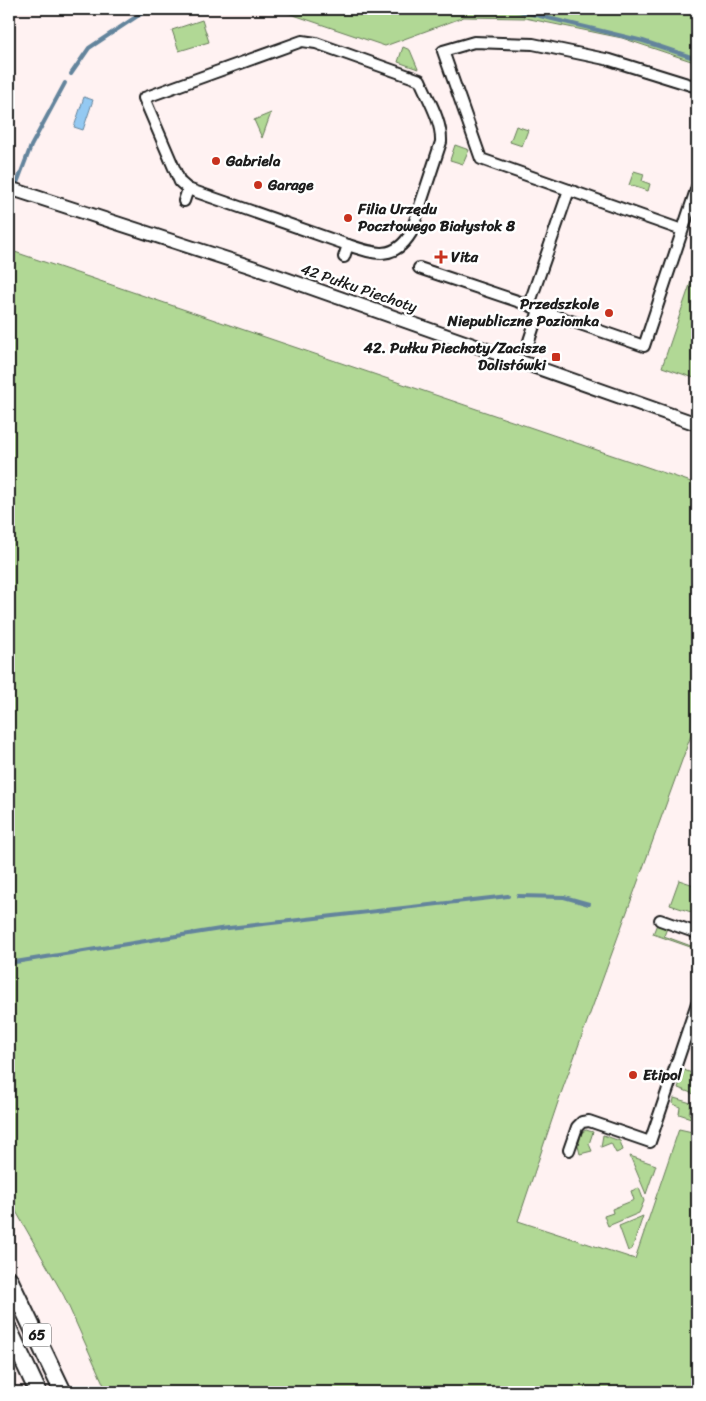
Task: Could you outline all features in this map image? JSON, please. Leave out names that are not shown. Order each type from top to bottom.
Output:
[{"type":"highway","name":"65","points":[[9,1279],[63,1392]]},
{"type":"highway","name":"65","points":[[9,1330],[38,1392]]},
{"type":"street","points":[[302,41],[316,43],[420,80],[442,134],[441,142],[410,233],[404,244],[395,250],[372,253],[188,189],[180,182],[144,98],[302,41]]},
{"type":"street","points":[[682,230],[481,159],[442,50],[474,42],[532,44],[610,60],[697,87]]},
{"type":"street","points":[[419,268],[644,346],[697,187]]},
{"type":"street","name":"42 Pułku Piechoty","points":[[9,188],[252,267],[697,424]]},
{"type":"street","points":[[184,201],[188,189]]},
{"type":"street","points":[[529,342],[534,308],[569,190]]},
{"type":"street","points":[[344,257],[348,245]]},
{"type":"street","points":[[660,920],[697,933]]},
{"type":"street","points":[[569,1150],[577,1127],[582,1122],[589,1121],[650,1142],[697,1003]]},
{"type":"green space","points":[[276,9],[697,9],[697,63],[622,38],[525,18],[464,17],[385,46]]},
{"type":"green space","points":[[202,20],[209,42],[179,51],[172,30]]},
{"type":"green space","points":[[403,47],[410,50],[418,69],[398,62]]},
{"type":"green space","points":[[271,113],[262,138],[254,120]]},
{"type":"green space","points":[[516,126],[528,130],[522,146],[510,142]]},
{"type":"green space","points":[[455,145],[469,150],[463,164],[450,160]]},
{"type":"green space","points":[[634,171],[644,174],[642,181],[650,184],[648,191],[629,185]]},
{"type":"green space","points":[[9,250],[697,484],[697,719],[559,1099],[518,1221],[635,1259],[679,1129],[697,1133],[697,1392],[107,1392],[64,1296],[9,1199]]},
{"type":"green space","points":[[697,264],[697,379],[662,367]]},
{"type":"green space","points":[[679,880],[697,886],[697,914],[670,905]]},
{"type":"green space","points":[[657,924],[667,928],[664,936],[691,946],[694,937],[696,939],[696,949],[653,934]]},
{"type":"green space","points":[[684,1070],[697,1075],[694,1094],[678,1088]]},
{"type":"green space","points":[[674,1098],[691,1103],[689,1114],[697,1117],[697,1120],[679,1114],[680,1107],[673,1104]]},
{"type":"green space","points":[[586,1130],[593,1132],[589,1144],[592,1151],[580,1154],[578,1146],[582,1132]]},
{"type":"green space","points":[[603,1135],[620,1141],[623,1150],[616,1153],[611,1143],[601,1147]]},
{"type":"green space","points":[[630,1156],[656,1165],[646,1194]]},
{"type":"green space","points":[[639,1188],[644,1201],[639,1213],[608,1226],[604,1216],[613,1213],[612,1209],[634,1200],[631,1191]]},
{"type":"green space","points":[[643,1216],[632,1249],[628,1251],[619,1226]]},
{"type":"water","points":[[84,97],[93,100],[83,130],[74,127]]},
{"type":"waterway","points":[[71,74],[89,48],[148,9]]},
{"type":"waterway","points":[[511,9],[643,41],[697,59]]},
{"type":"waterway","points":[[9,204],[31,146],[65,83]]},
{"type":"waterway","points":[[9,963],[220,929],[508,896]]},
{"type":"waterway","points":[[518,896],[564,897],[589,904]]},
{"type":"place","name":"Gabriela","points":[[216,161]]},
{"type":"place","name":"Garage","points":[[258,185]]},
{"type":"place","name":"Filia Urzędu Pocztowego Białystok 8","points":[[348,218]]},
{"type":"place","name":"Vita","points":[[441,257]]},
{"type":"place","name":"Przedszkole Niepubliczne Poziomka","points":[[609,313]]},
{"type":"place","name":"42. Pułku Piechoty/Zacisze Dolistówki","points":[[556,357]]},
{"type":"place","name":"Etipol","points":[[633,1075]]}]
